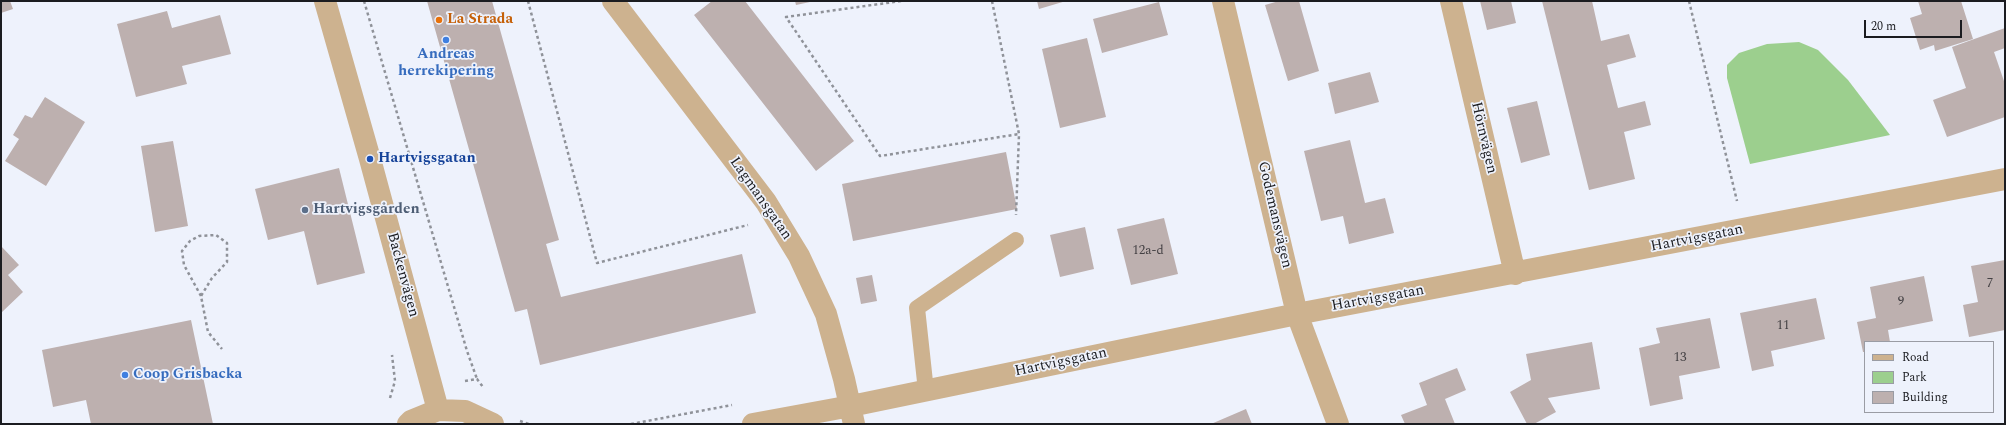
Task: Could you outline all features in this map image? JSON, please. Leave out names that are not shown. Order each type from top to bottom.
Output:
[{"type":"street","name":"Backenvägen","points":[[325,1],[370,159],[438,410]]},
{"type":"street","name":"Godemansvägen","points":[[1223,1],[1297,314],[1338,424]]},
{"type":"street","name":"Hörnvägen","points":[[1451,1],[1515,274]]},
{"type":"street","name":"Lagmansgatan","points":[[619,3],[761,196],[799,256],[826,314],[852,415]]},
{"type":"street","name":"Hartvigsgatan","points":[[753,424],[852,415],[926,391],[1297,314],[1515,274],[2005,179]]},
{"type":"street","points":[[408,424],[411,421],[438,410],[465,411],[494,424]]},
{"type":"lane","points":[[926,391],[917,308],[1016,240]]},
{"type":"path","points":[[364,1],[467,351],[477,379]]},
{"type":"path","points":[[528,1],[597,263],[775,218]]},
{"type":"path","points":[[901,1],[786,18],[880,156],[1019,134]]},
{"type":"path","points":[[992,1],[1019,134],[1016,240]]},
{"type":"path","points":[[1689,1],[1744,230]]},
{"type":"path","points":[[201,296],[212,278],[227,262],[227,243],[216,235],[199,236],[190,241],[182,251],[184,264],[201,296],[208,332],[222,349]]},
{"type":"green space","points":[[1799,42],[1818,50],[1848,80],[1890,135],[1750,164],[1727,78],[1727,65],[1739,53],[1767,44]]},
{"type":"building","points":[[1,1],[10,1],[13,9],[1,13]]},
{"type":"building","points":[[427,1],[492,1],[559,240],[546,244],[561,297],[742,254],[756,313],[540,365],[527,309],[515,312]]},
{"type":"building","points":[[712,1],[745,1],[854,141],[816,171],[694,15]]},
{"type":"building","points":[[795,1],[810,1],[810,2],[796,5]]},
{"type":"building","points":[[1037,1],[1066,1],[1039,9]]},
{"type":"building","points":[[1279,1],[1299,1],[1319,71],[1288,81],[1265,5]]},
{"type":"building","points":[[1480,1],[1511,1],[1516,23],[1487,30]]},
{"type":"building","points":[[1542,1],[1592,1],[1601,41],[1629,34],[1636,57],[1607,65],[1618,108],[1645,101],[1651,125],[1624,132],[1635,179],[1589,190]]},
{"type":"building","points":[[1918,1],[1961,1],[1973,39],[1935,51],[1934,45],[1920,50],[1910,18],[1922,14]]},
{"type":"building","points":[[1159,2],[1168,35],[1102,53],[1093,19]]},
{"type":"building","points":[[167,11],[172,28],[220,15],[231,54],[182,66],[187,84],[136,97],[117,24]]},
{"type":"building","points":[[2005,28],[2005,48],[1994,52],[2005,84],[2005,117],[1947,137],[1933,100],[1966,88],[1952,47]]},
{"type":"building","points":[[1087,38],[1106,117],[1060,128],[1042,49]]},
{"type":"building","points":[[1370,72],[1379,102],[1335,114],[1328,83]]},
{"type":"building","points":[[45,97],[85,122],[46,186],[5,161],[19,139],[13,135],[25,115],[32,118]]},
{"type":"building","points":[[1537,101],[1550,155],[1521,163],[1507,108]]},
{"type":"building","points":[[1350,140],[1365,203],[1385,198],[1394,233],[1349,244],[1343,216],[1321,221],[1304,151]]},
{"type":"building","points":[[173,141],[188,226],[155,232],[141,146]]},
{"type":"building","points":[[1006,152],[1017,209],[853,241],[842,184]]},
{"type":"building","name":"Hartvigsgården","points":[[339,168],[365,273],[317,285],[304,231],[268,240],[255,189]]},
{"type":"building","points":[[1164,218],[1178,274],[1131,285],[1117,229]]},
{"type":"building","points":[[1085,227],[1094,269],[1060,277],[1050,235]]},
{"type":"building","points":[[1,246],[19,265],[8,275],[23,292],[1,313]]},
{"type":"building","points":[[2005,260],[2005,330],[1969,337],[1963,305],[1978,302],[1971,266]]},
{"type":"building","points":[[872,275],[877,301],[861,304],[856,278]]},
{"type":"building","points":[[1924,276],[1933,321],[1888,330],[1890,341],[1864,341],[1863,352],[1857,322],[1876,318],[1870,287]]},
{"type":"building","points":[[1816,298],[1825,339],[1771,351],[1774,366],[1752,371],[1740,313]]},
{"type":"building","points":[[1710,318],[1720,368],[1679,376],[1683,399],[1650,406],[1639,348],[1660,343],[1656,328]]},
{"type":"building","name":"Coop Grisbacka","points":[[191,320],[213,424],[91,424],[86,400],[53,407],[42,350]]},
{"type":"building","points":[[1592,342],[1600,389],[1548,398],[1556,412],[1534,424],[1527,424],[1510,392],[1531,380],[1526,354]]},
{"type":"building","points":[[1457,368],[1466,390],[1445,399],[1455,424],[1405,424],[1401,415],[1427,405],[1419,383]]},
{"type":"building","points":[[1246,409],[1252,424],[1211,424]]},
{"type":"place","name":"La Strada","points":[[439,20]]},
{"type":"place","name":"Andreas herrekipering","points":[[446,40]]},
{"type":"place","name":"Hartvigsgatan","points":[[370,159]]},
{"type":"place","name":"Hartvigsgården","points":[[305,210]]},
{"type":"place","name":"Coop Grisbacka","points":[[125,375]]}]
